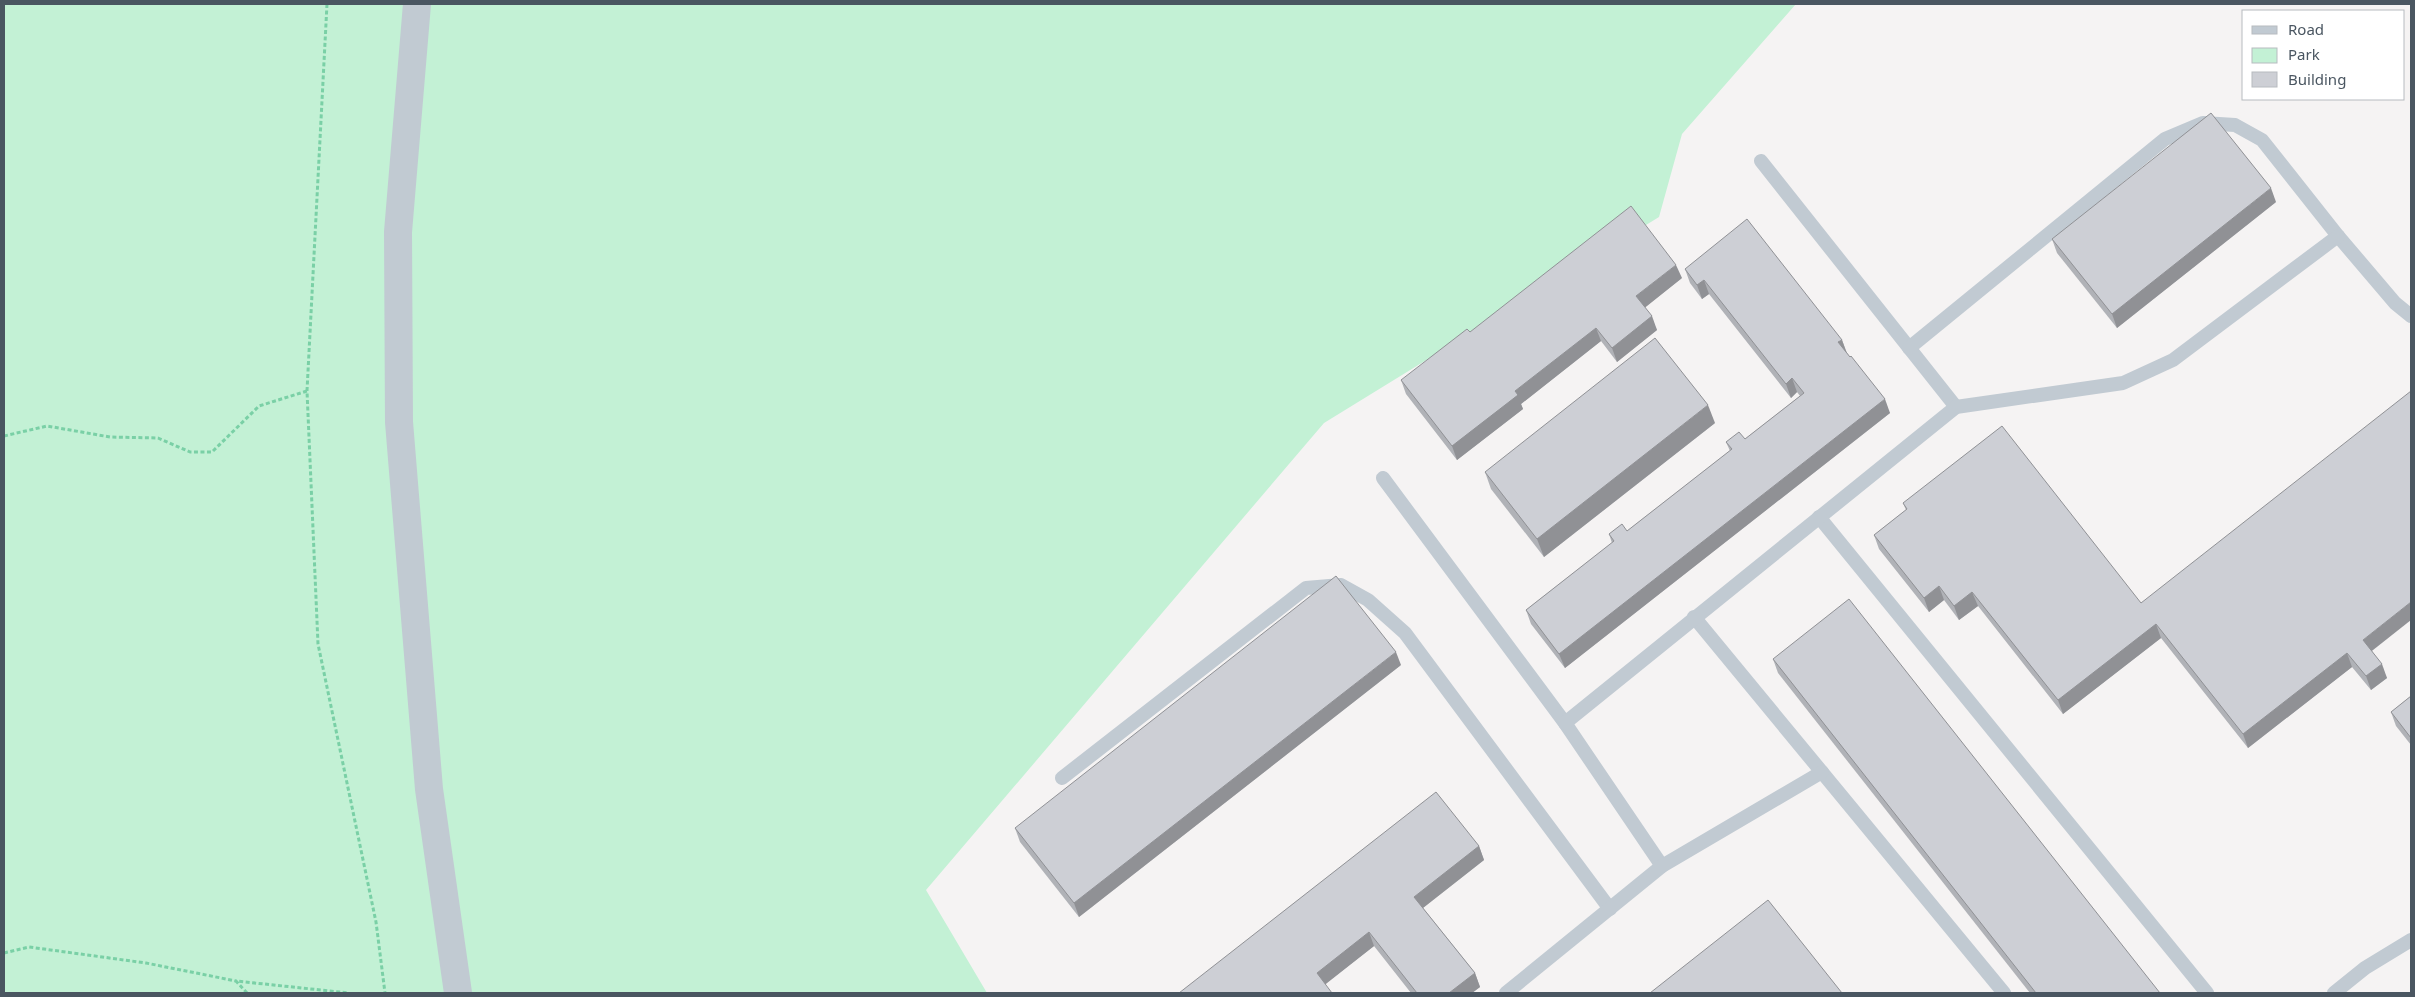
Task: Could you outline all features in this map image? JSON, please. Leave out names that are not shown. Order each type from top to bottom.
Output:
[{"type":"street","points":[[417,4],[398,232],[400,422],[429,789],[458,993]]},
{"type":"lane","points":[[1909,348],[2165,139],[2203,123],[2235,126],[2262,140],[2338,236],[2395,303],[2411,316]]},
{"type":"lane","points":[[1761,161],[1956,407]]},
{"type":"lane","points":[[1565,723],[1956,407],[2123,383],[2173,360],[2338,236]]},
{"type":"lane","points":[[1383,478],[1565,723],[1662,866]]},
{"type":"lane","points":[[1819,517],[2207,993]]},
{"type":"lane","points":[[1062,778],[1306,588],[1342,585],[1368,600],[1405,633],[1610,909]]},
{"type":"lane","points":[[1694,617],[2004,993]]},
{"type":"lane","points":[[1506,993],[1662,866],[1822,772]]},
{"type":"lane","points":[[2334,993],[2365,968],[2411,940]]},
{"type":"path","points":[[327,4],[307,391],[318,644],[376,922],[385,993]]},
{"type":"path","points":[[4,436],[47,426],[110,437],[158,438],[190,452],[212,452],[259,406],[307,391]]},
{"type":"path","points":[[4,953],[29,947],[146,963],[236,981],[349,993]]},
{"type":"path","points":[[236,981],[247,993]]},
{"type":"green space","points":[[4,4],[1796,4],[1682,134],[1659,217],[1324,423],[926,890],[987,993],[4,993]]},
{"type":"building","points":[[2211,113],[2271,188],[2112,314],[2052,239]]},
{"type":"building","points":[[1631,206],[1676,265],[1636,296],[1652,316],[1612,348],[1596,328],[1515,391],[1518,395],[1452,446],[1401,380],[1467,329],[1470,332]]},
{"type":"building","points":[[1747,219],[1842,340],[1838,342],[1885,399],[1559,654],[1526,610],[1614,541],[1609,534],[1622,524],[1627,531],[1732,449],[1726,442],[1739,432],[1745,439],[1804,393],[1792,378],[1786,384],[1704,280],[1697,285],[1685,269]]},
{"type":"building","points":[[1655,338],[1708,405],[1537,539],[1485,472]]},
{"type":"building","points":[[2411,391],[2411,602],[2363,640],[2382,664],[2366,676],[2347,653],[2243,734],[2156,624],[2058,700],[1972,592],[1954,606],[1939,586],[1924,598],[1874,535],[1907,509],[1903,503],[2002,426],[2141,603]]},
{"type":"building","points":[[1336,576],[1396,652],[1074,903],[1015,828]]},
{"type":"building","points":[[1849,599],[2160,993],[2036,993],[1773,659]]},
{"type":"building","points":[[2411,696],[2411,738],[2391,712]]},
{"type":"building","points":[[1436,792],[1479,846],[1414,897],[1475,973],[1449,993],[1417,993],[1369,932],[1317,973],[1332,993],[1179,993]]},
{"type":"building","points":[[1768,900],[1842,993],[1650,993]]}]
